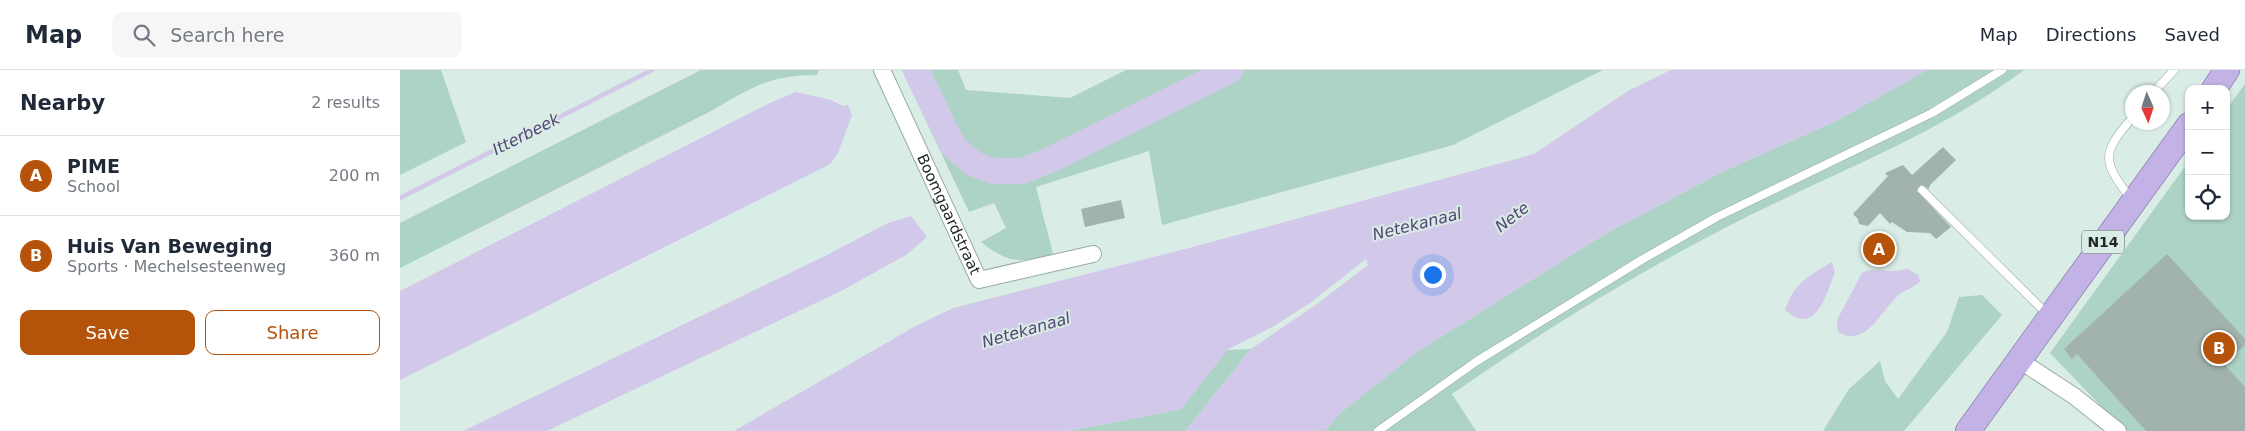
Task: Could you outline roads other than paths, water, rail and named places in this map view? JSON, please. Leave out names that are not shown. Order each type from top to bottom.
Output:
[{"type":"main road","name":"N14","points":[[1968,431],[2132,201],[2185,130]]},
{"type":"street","name":"Boomgaardstraat","points":[[882,70],[979,280],[1093,254]]},
{"type":"street","points":[[2019,360],[2048,377],[2118,431]]},
{"type":"lane","points":[[1378,431],[1477,361],[1643,259],[1717,217],[1932,113],[2002,70]]},
{"type":"lane","points":[[2160,85],[2174,70]]},
{"type":"lane","points":[[2125,126],[2113,141],[2108,157],[2111,170],[2132,201]]},
{"type":"lane","points":[[1922,190],[2051,317]]},
{"type":"water","points":[[1671,70],[1927,70],[1836,121],[1720,173],[1605,234],[1417,352],[1339,414],[1325,431],[1185,431],[1251,349],[1317,304],[1368,265],[1366,259],[1310,303],[1274,326],[1227,350],[1181,409],[1070,431],[734,431],[914,327],[953,308],[1189,248],[1534,154],[1628,91]]},
{"type":"water","points":[[796,92],[831,100],[843,106],[848,105],[852,115],[838,153],[830,164],[400,380],[400,291],[770,103]]},
{"type":"water","points":[[911,216],[927,237],[906,255],[841,291],[547,431],[463,431],[825,256],[888,223]]},
{"type":"water","points":[[1832,262],[1835,272],[1818,310],[1812,316],[1805,319],[1796,317],[1785,310],[1793,293],[1803,281]]},
{"type":"water","points":[[1908,269],[1918,275],[1920,281],[1900,294],[1873,325],[1857,335],[1848,336],[1838,332],[1837,320],[1862,273],[1870,270],[1895,271]]},
{"type":"waterway","name":"Itterbeek","points":[[400,198],[652,70]]},
{"type":"waterway","points":[[916,70],[953,146],[974,164],[994,171],[1022,171],[1052,159],[1230,70]]},
{"type":"place","name":"PIME","points":[[1879,249]]},
{"type":"place","name":"Huis Van Beweging","points":[[2219,348]]},
{"type":"water label","name":"Nete","points":[[1512,217]]},
{"type":"water label","name":"Netekanaal","points":[[1417,224]]},
{"type":"water label","name":"Netekanaal","points":[[1026,330]]}]
